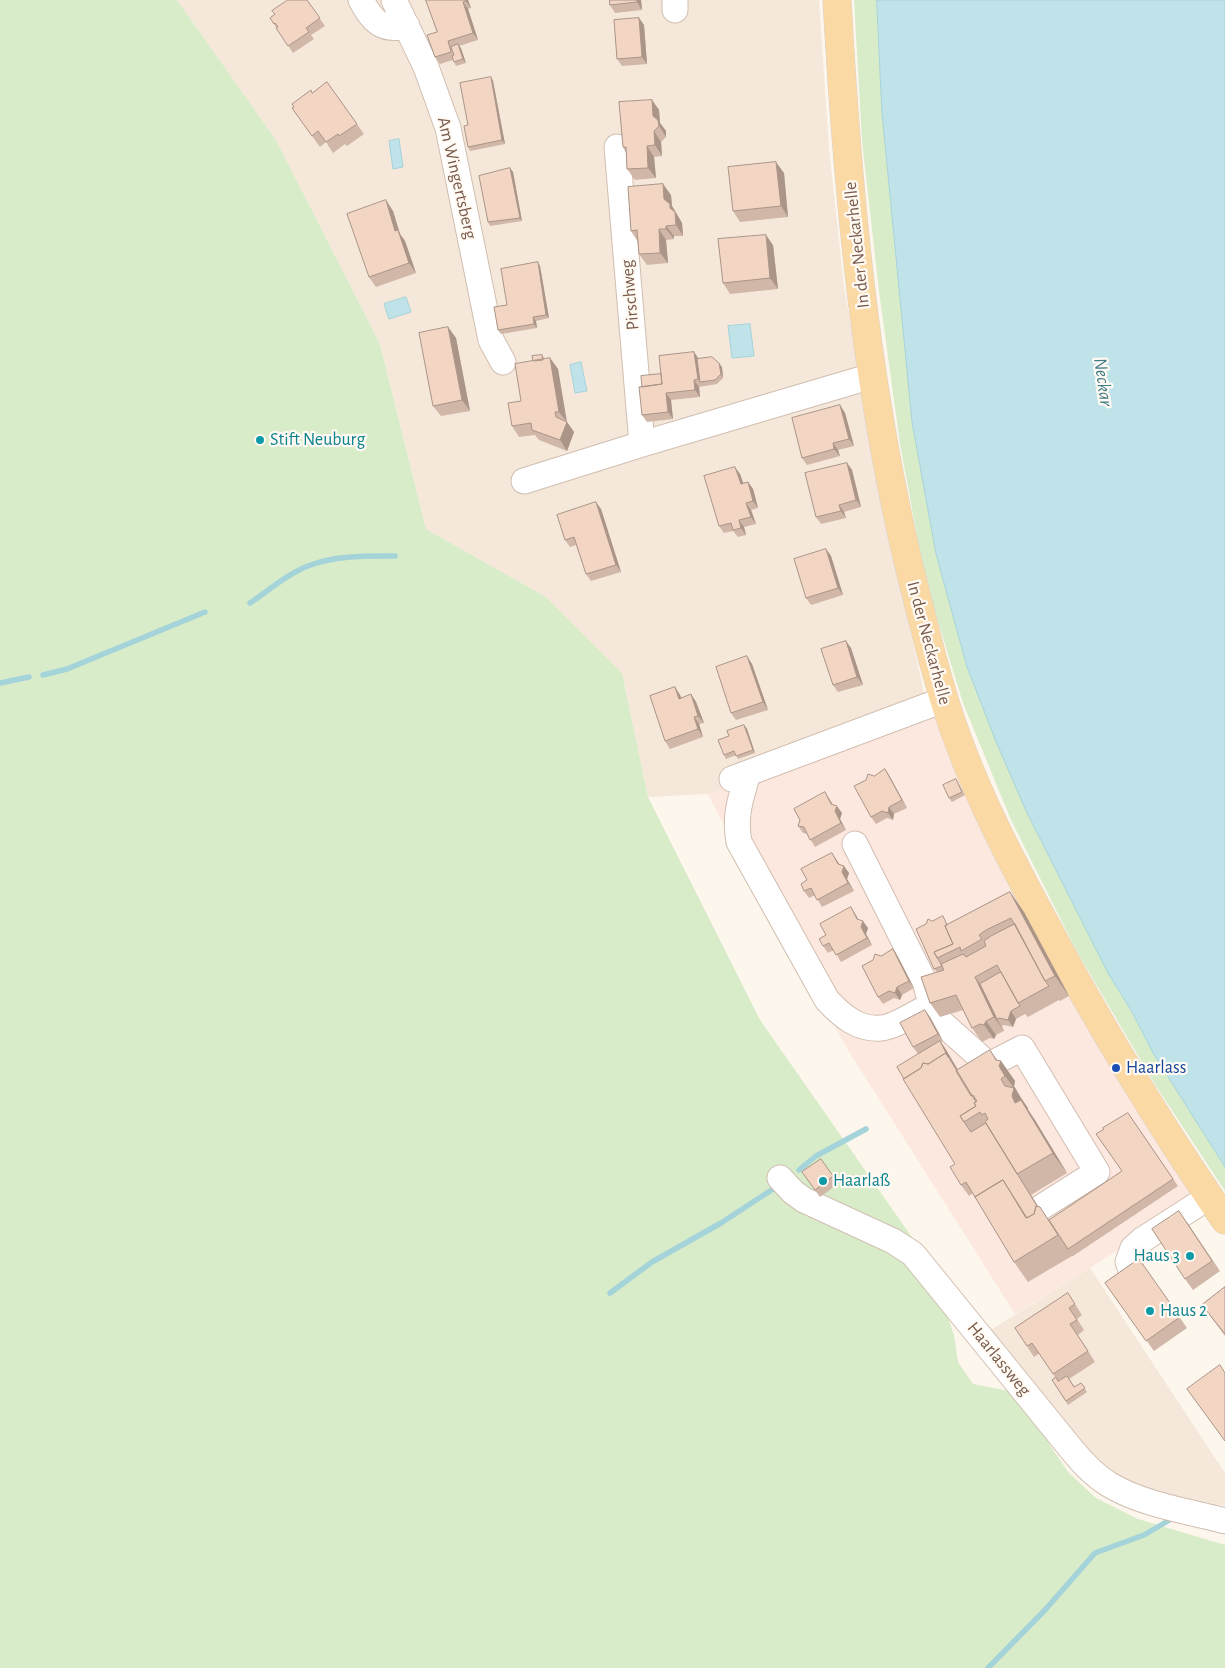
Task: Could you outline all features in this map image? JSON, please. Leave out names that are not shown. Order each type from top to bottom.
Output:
[{"type":"main road","name":"In der Neckarhelle","points":[[837,0],[854,233],[872,376],[895,508],[943,700],[971,775],[996,830],[1056,943],[1139,1086],[1225,1220]]},
{"type":"street","points":[[361,0],[375,21],[385,27],[407,26]]},
{"type":"street","name":"Am Wingertsberg","points":[[394,0],[426,67],[448,128],[491,340],[503,362]]},
{"type":"street","name":"Pirschweg","points":[[618,146],[642,444]]},
{"type":"street","points":[[524,481],[872,376]]},
{"type":"street","points":[[931,1005],[882,1029],[859,1025],[841,1015],[828,1000],[739,842],[736,826],[740,776],[943,700]]},
{"type":"street","points":[[855,844],[926,984],[934,1016],[958,1051],[989,1066],[1022,1048],[1097,1172],[1040,1208]]},
{"type":"street","name":"Haarlassweg","points":[[780,1178],[793,1192],[804,1200],[893,1241],[913,1254],[1068,1445],[1085,1465],[1098,1476],[1126,1493],[1157,1504],[1225,1521]]},
{"type":"street","points":[[1133,1275],[1128,1262],[1133,1248],[1142,1240],[1209,1197]]},
{"type":"shaded area","points":[[177,0],[819,0],[829,149],[844,286],[882,503],[925,697],[934,710],[708,794],[648,797],[622,673],[546,597],[426,529],[380,344],[276,140]]},
{"type":"shaded area","points":[[934,710],[1103,1053],[1194,1201],[1015,1314],[848,1050],[749,874],[708,794]]},
{"type":"shaded area","points":[[1090,1268],[1225,1473],[1225,1506],[1127,1487],[1096,1471],[989,1331]]},
{"type":"green space","points":[[0,0],[177,0],[276,140],[380,344],[426,529],[546,597],[622,673],[648,797],[760,1020],[930,1263],[954,1335],[958,1362],[973,1384],[1009,1391],[1031,1417],[1068,1472],[1096,1498],[1138,1519],[1225,1545],[1225,1668],[0,1668]]},
{"type":"green space","points":[[854,0],[877,0],[882,113],[912,422],[936,554],[967,667],[997,744],[1027,813],[1108,973],[1153,1053],[1225,1167],[1225,1191],[1154,1083],[1076,950],[1011,820],[963,703],[925,579],[900,444],[879,291],[862,141]]},
{"type":"water","name":"Neckar","points":[[877,0],[1225,0],[1225,1167],[1153,1053],[1132,1012],[1108,973],[1027,813],[997,744],[967,667],[936,554],[912,422],[882,113]]},
{"type":"water","points":[[399,139],[403,167],[393,169],[389,141]]},
{"type":"water","points":[[406,297],[411,312],[389,319],[384,304]]},
{"type":"water","points":[[750,324],[754,356],[732,358],[728,326]]},
{"type":"water","points":[[581,362],[587,391],[575,393],[570,365]]},
{"type":"building","points":[[288,0],[307,0],[320,18],[306,28],[309,32],[288,46],[276,28],[278,27],[270,18],[275,14],[272,11]]},
{"type":"building","points":[[426,0],[465,0],[463,2],[473,33],[448,41],[451,52],[435,57],[427,35],[437,32]]},
{"type":"building","points":[[610,0],[637,0],[637,2],[610,5]]},
{"type":"building","points":[[639,18],[642,57],[617,59],[614,20]]},
{"type":"building","points":[[458,44],[463,59],[454,62],[451,47]]},
{"type":"building","points":[[491,77],[502,140],[468,147],[464,126],[468,125],[460,83]]},
{"type":"building","points":[[327,82],[357,124],[326,142],[318,131],[312,136],[292,108],[294,107],[292,104],[311,90],[312,93]]},
{"type":"building","points":[[652,100],[653,116],[658,120],[659,126],[654,131],[655,145],[647,146],[648,168],[627,169],[626,147],[623,147],[619,102]]},
{"type":"building","points":[[776,162],[781,206],[733,211],[728,167]]},
{"type":"building","points":[[510,168],[520,218],[488,222],[479,176]]},
{"type":"building","points":[[663,184],[664,199],[675,212],[676,225],[666,226],[666,229],[659,229],[660,253],[639,254],[637,230],[631,231],[628,187]]},
{"type":"building","points":[[386,200],[395,231],[398,230],[409,263],[369,277],[347,214]]},
{"type":"building","points":[[766,235],[770,278],[723,283],[718,239]]},
{"type":"building","points":[[538,262],[546,315],[533,317],[534,324],[498,330],[494,307],[507,305],[501,269]]},
{"type":"building","points":[[448,327],[462,400],[433,406],[419,333]]},
{"type":"building","points":[[694,352],[698,379],[694,380],[695,390],[666,393],[668,412],[642,415],[639,387],[662,384],[659,356]]},
{"type":"building","points":[[542,355],[543,360],[533,361],[532,356]]},
{"type":"building","points":[[712,357],[719,363],[721,374],[715,380],[700,382],[697,359]]},
{"type":"building","points":[[550,358],[559,412],[555,412],[556,417],[567,422],[560,440],[532,430],[531,423],[512,426],[508,403],[521,401],[515,364]]},
{"type":"building","points":[[661,374],[662,384],[642,387],[641,376]]},
{"type":"building","points":[[840,405],[849,439],[833,443],[834,449],[802,458],[792,418]]},
{"type":"building","points":[[847,463],[856,500],[839,505],[841,511],[816,517],[805,473]]},
{"type":"building","points":[[735,467],[741,484],[748,482],[753,501],[746,503],[751,517],[739,520],[741,528],[733,530],[731,523],[719,526],[704,476]]},
{"type":"building","points":[[596,502],[616,565],[586,574],[574,537],[565,540],[557,515]]},
{"type":"building","points":[[826,549],[838,588],[806,598],[794,559]]},
{"type":"building","points":[[846,641],[857,677],[833,685],[821,649]]},
{"type":"building","points":[[747,656],[763,702],[731,713],[716,667]]},
{"type":"building","points":[[675,687],[679,699],[691,694],[698,716],[694,717],[698,729],[665,741],[650,696]]},
{"type":"building","points":[[744,725],[753,750],[736,756],[734,751],[724,755],[718,740],[729,736],[727,731]]},
{"type":"building","points":[[885,769],[902,800],[889,807],[888,813],[882,811],[871,817],[854,786],[866,780],[868,774],[874,776]]},
{"type":"building","points":[[956,779],[962,792],[949,798],[943,785]]},
{"type":"building","points":[[825,792],[831,804],[837,806],[835,811],[841,823],[810,840],[804,827],[798,826],[800,820],[794,809]]},
{"type":"building","points":[[832,853],[838,864],[844,866],[842,872],[848,883],[817,900],[811,888],[804,891],[801,884],[807,880],[801,869]]},
{"type":"building","points":[[1010,892],[1055,976],[1045,981],[1011,918],[986,930],[979,935],[982,939],[961,951],[960,947],[937,958],[934,952],[953,944],[945,926]]},
{"type":"building","points":[[851,907],[857,919],[863,921],[861,927],[867,938],[836,955],[829,943],[823,946],[819,939],[826,935],[820,924]]},
{"type":"building","points":[[943,916],[953,944],[934,952],[942,966],[934,969],[916,929],[926,924],[928,919],[932,921]]},
{"type":"building","points":[[1015,924],[1049,986],[1018,1003],[997,965],[975,977],[994,1017],[986,1021],[984,1025],[980,1024],[972,1028],[956,995],[930,1003],[921,977],[944,970],[941,964],[963,954],[966,957],[986,946],[984,941],[991,936]]},
{"type":"building","points":[[893,949],[909,981],[897,987],[895,993],[889,991],[878,997],[862,966],[873,960],[875,954],[881,956]]},
{"type":"building","points":[[1001,972],[1020,1006],[1011,1011],[1008,1020],[997,1019],[980,984]]},
{"type":"building","points":[[925,1010],[938,1034],[913,1047],[900,1023]]},
{"type":"building","points":[[940,1041],[946,1053],[928,1064],[923,1063],[921,1068],[904,1079],[897,1067]]},
{"type":"building","points":[[990,1050],[996,1060],[1001,1061],[999,1066],[1005,1076],[1001,1079],[1005,1086],[1014,1088],[1012,1096],[1015,1103],[1021,1100],[1053,1153],[1017,1174],[985,1122],[988,1119],[985,1113],[982,1115],[980,1112],[964,1122],[960,1116],[976,1106],[974,1103],[977,1101],[973,1095],[971,1096],[956,1071]]},
{"type":"building","points":[[946,1053],[976,1102],[974,1103],[976,1106],[960,1116],[971,1132],[986,1123],[1037,1206],[1034,1214],[1027,1218],[1003,1180],[975,1197],[966,1182],[961,1185],[950,1167],[955,1164],[903,1079],[921,1068],[923,1063],[928,1064]]},
{"type":"building","points":[[1128,1113],[1173,1179],[1068,1249],[1049,1220],[1122,1171],[1096,1134]]},
{"type":"building","points":[[821,1159],[833,1176],[815,1190],[802,1172]]},
{"type":"building","points":[[1003,1180],[1026,1218],[1034,1214],[1036,1206],[1040,1207],[1058,1235],[1014,1262],[975,1197]]},
{"type":"building","name":"Haus 3","points":[[1179,1211],[1212,1261],[1185,1279],[1152,1229]]},
{"type":"building","name":"Haus 2","points":[[1139,1259],[1180,1317],[1146,1341],[1105,1283]]},
{"type":"building","points":[[1225,1287],[1225,1334],[1202,1305]]},
{"type":"building","points":[[1068,1293],[1075,1304],[1069,1308],[1077,1320],[1070,1324],[1088,1351],[1053,1374],[1032,1343],[1027,1346],[1015,1328]]},
{"type":"building","points":[[1220,1365],[1225,1373],[1225,1441],[1187,1389]]},
{"type":"building","points":[[1067,1376],[1074,1387],[1081,1383],[1085,1388],[1066,1401],[1052,1380],[1056,1377],[1058,1381]]},
{"type":"waterway","points":[[250,603],[293,573],[318,562],[351,557],[395,556]]},
{"type":"waterway","points":[[43,675],[67,669],[205,612]]},
{"type":"waterway","points":[[0,683],[29,677]]},
{"type":"waterway","points":[[799,1170],[816,1156],[866,1129]]},
{"type":"waterway","points":[[610,1293],[652,1262],[721,1223],[773,1189]]},
{"type":"waterway","points":[[988,1668],[1045,1610],[1095,1553],[1144,1535],[1173,1518]]},
{"type":"place","name":"Stift Neuburg","points":[[260,440]]},
{"type":"place","name":"Haarlass","points":[[1116,1068]]},
{"type":"place","name":"Haarlaß","points":[[823,1181]]},
{"type":"place","name":"Haus 3","points":[[1190,1256]]},
{"type":"place","name":"Haus 2","points":[[1150,1311]]}]
